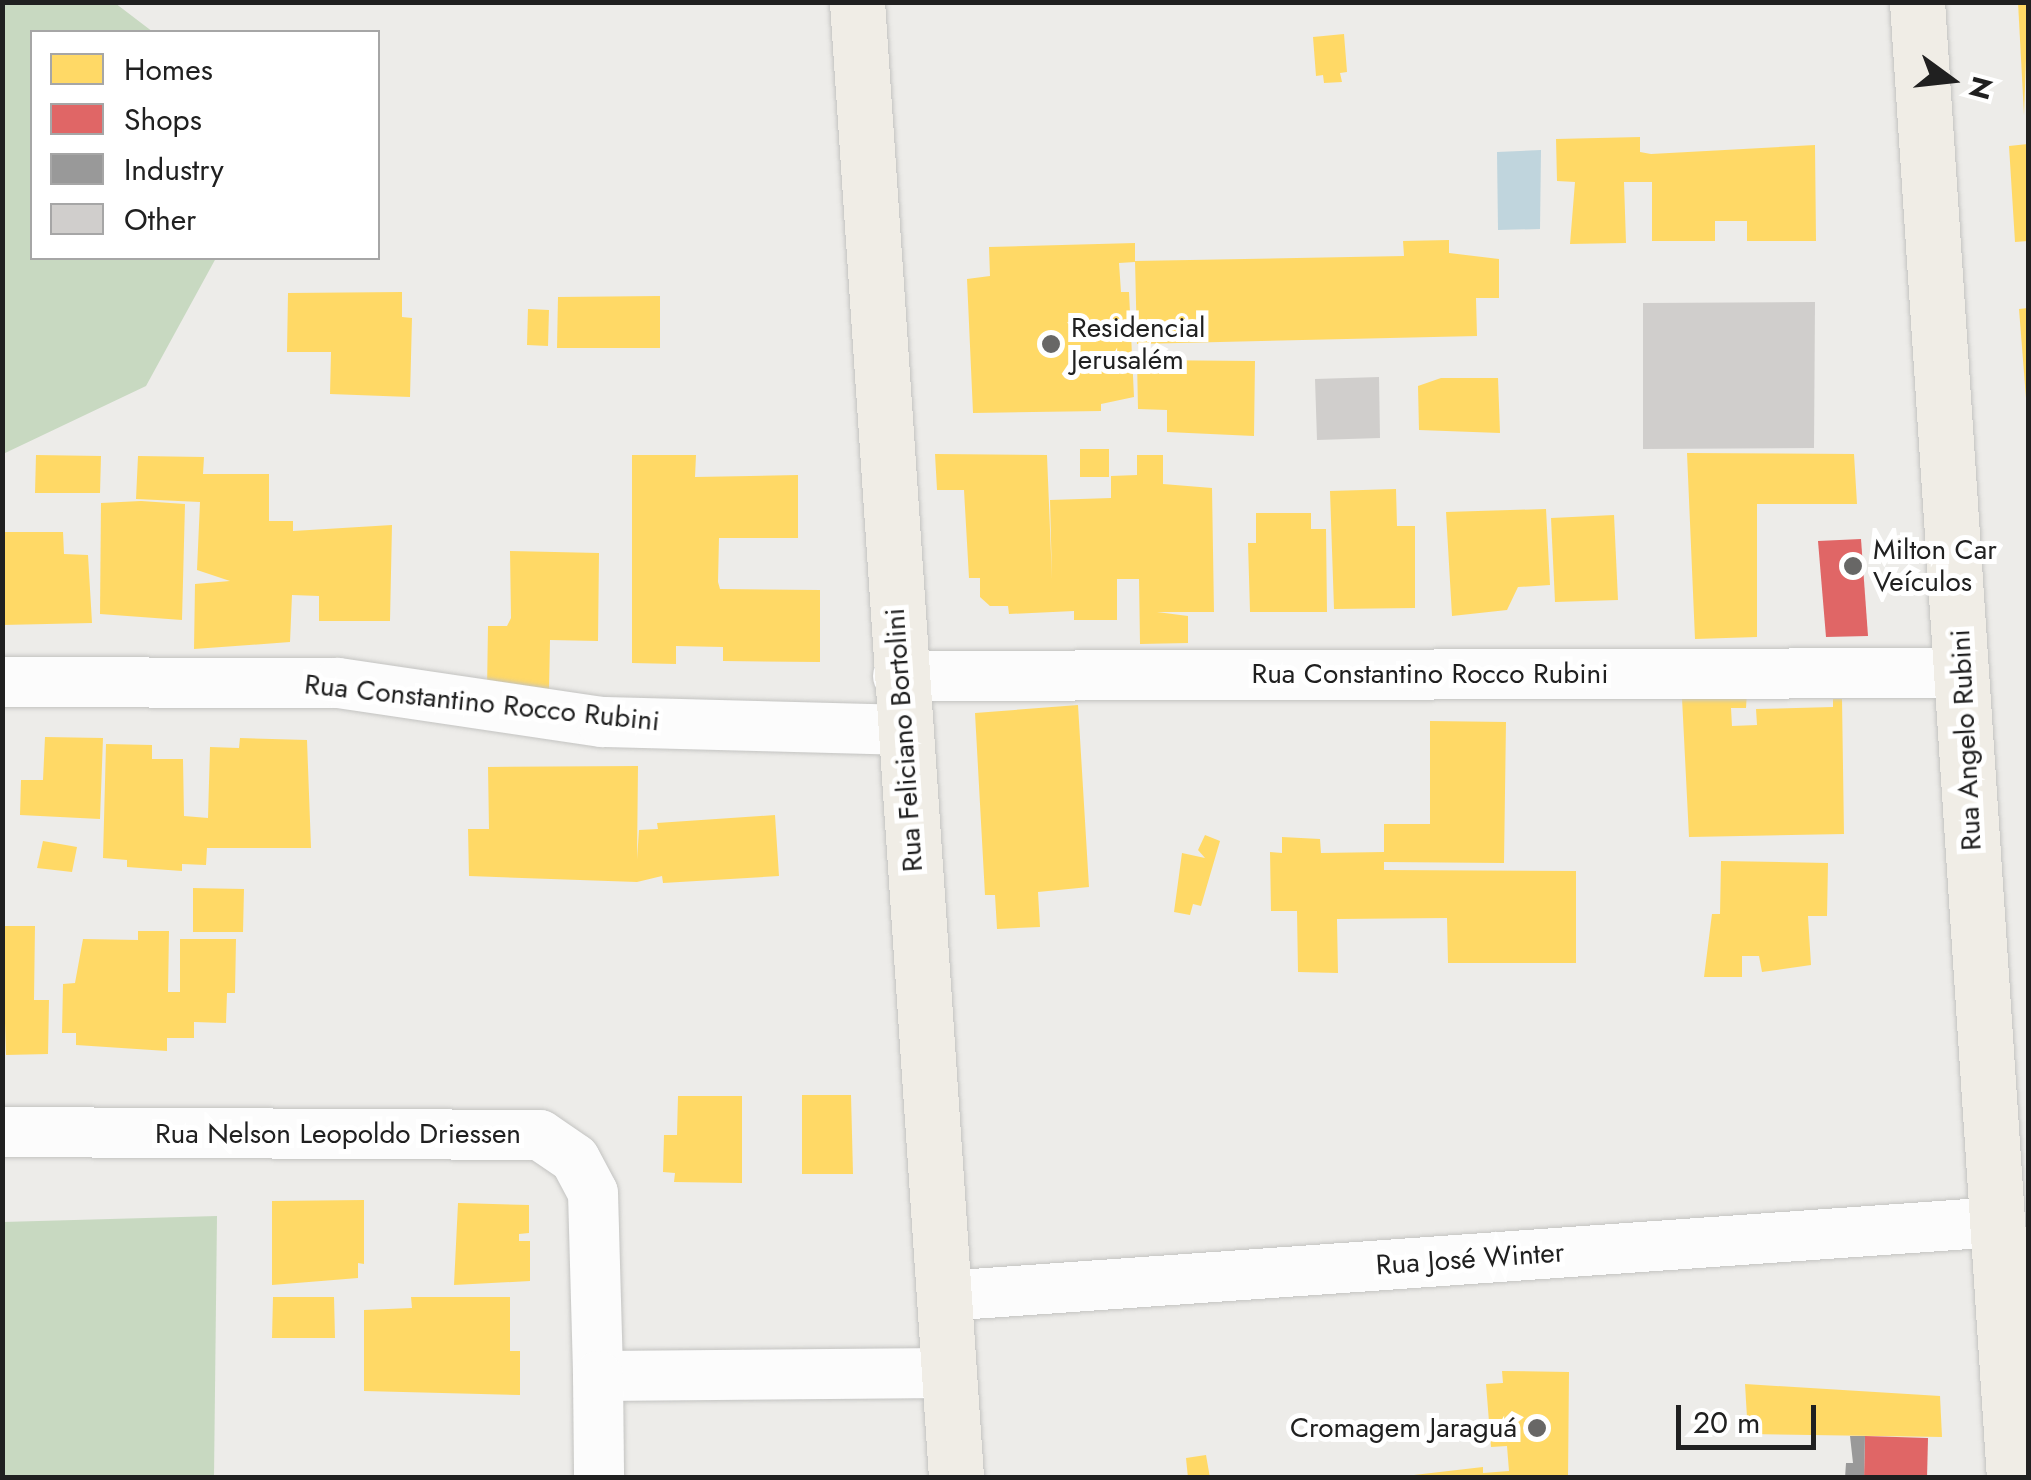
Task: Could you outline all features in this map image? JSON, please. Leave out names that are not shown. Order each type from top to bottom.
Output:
[{"type":"main road","name":"Rua Feliciano Bortolini","points":[[857,2],[898,676],[956,1478]]},
{"type":"main road","name":"Rua Angelo Rubini","points":[[1917,2],[2014,1478]]},
{"type":"street","name":"Rua Constantino Rocco Rubini","points":[[898,676],[1962,673]]},
{"type":"street","name":"Rua Constantino Rocco Rubini","points":[[2,682],[338,683],[602,722],[902,730]]},
{"type":"street","name":"Rua Nelson Leopoldo Driessen","points":[[2,1132],[540,1135],[575,1159],[593,1194],[599,1478]]},
{"type":"street","name":"Rua José Winter","points":[[944,1296],[1996,1222]]},
{"type":"street","points":[[598,1376],[948,1373]]},
{"type":"green space","points":[[2,3],[115,3],[150,30],[30,30],[30,260],[215,260],[146,386],[3,454]]},
{"type":"green space","points":[[217,1216],[214,1477],[3,1477],[3,1222]]},
{"type":"water","points":[[1541,150],[1540,229],[1498,230],[1497,152]]},
{"type":"building: Homes","points":[[2018,2],[2028,2],[2024,115]]},
{"type":"building: Homes","points":[[1344,34],[1347,72],[1340,73],[1342,82],[1324,83],[1323,75],[1316,76],[1313,37]]},
{"type":"building: Homes","points":[[1640,137],[1640,152],[1651,154],[1815,145],[1816,241],[1747,241],[1747,221],[1715,221],[1715,241],[1652,241],[1652,182],[1624,182],[1626,243],[1570,244],[1575,182],[1557,181],[1556,139]]},
{"type":"building: Homes","points":[[2028,144],[2028,241],[2015,242],[2009,146]]},
{"type":"building: Homes","points":[[1449,240],[1449,253],[1499,259],[1499,298],[1476,298],[1477,336],[1137,344],[1135,261],[1404,256],[1403,241]]},
{"type":"building: Homes","name":"Residencial Jerusalém","points":[[1135,243],[1135,262],[1119,263],[1121,292],[1129,292],[1134,397],[1101,404],[1101,411],[973,413],[967,279],[990,276],[989,247]]},
{"type":"building: Homes","points":[[402,292],[402,317],[412,318],[410,397],[330,394],[331,352],[287,352],[288,293]]},
{"type":"building: Homes","points":[[660,296],[660,348],[557,348],[558,297]]},
{"type":"building: Homes","points":[[2028,308],[2028,398],[2026,398],[2019,309]]},
{"type":"building: Homes","points":[[528,309],[549,310],[548,346],[527,345]]},
{"type":"building: Homes","points":[[1137,360],[1255,361],[1254,436],[1167,432],[1167,410],[1138,409]]},
{"type":"building: Homes","points":[[1441,378],[1498,378],[1500,433],[1419,430],[1418,386]]},
{"type":"building: Homes","points":[[1080,449],[1109,449],[1109,477],[1080,477]]},
{"type":"building: Homes","points":[[1687,453],[1854,454],[1857,504],[1757,504],[1757,637],[1695,639]]},
{"type":"building: Homes","points":[[935,454],[1047,455],[1052,579],[1050,500],[1111,498],[1111,476],[1137,475],[1137,455],[1163,455],[1163,484],[1212,488],[1214,612],[1157,612],[1188,616],[1188,643],[1140,644],[1139,579],[1117,579],[1117,620],[1074,620],[1074,611],[1009,614],[1008,606],[990,606],[980,597],[980,578],[969,578],[964,490],[937,490]]},
{"type":"building: Homes","points":[[36,455],[101,456],[100,493],[35,493]]},
{"type":"building: Homes","points":[[632,455],[696,455],[695,477],[798,475],[798,538],[719,538],[718,582],[720,589],[820,590],[820,662],[723,661],[723,647],[676,646],[676,664],[632,663]]},
{"type":"building: Homes","points":[[138,456],[204,457],[203,474],[269,474],[269,521],[293,521],[293,531],[392,525],[390,621],[319,621],[319,596],[292,595],[290,642],[194,649],[195,584],[230,581],[197,570],[200,502],[136,499]]},
{"type":"building: Homes","points":[[1396,489],[1397,526],[1415,526],[1415,608],[1334,609],[1330,491]]},
{"type":"building: Homes","points":[[101,503],[185,504],[182,620],[100,614]]},
{"type":"building: Homes","points":[[1546,509],[1550,585],[1518,587],[1507,610],[1452,616],[1446,512]]},
{"type":"building: Homes","points":[[1256,513],[1311,513],[1311,529],[1326,529],[1327,612],[1250,612],[1248,543],[1256,543]]},
{"type":"building: Homes","points":[[1614,515],[1618,600],[1555,602],[1551,518]]},
{"type":"building: Homes","points":[[3,532],[63,532],[64,554],[88,555],[92,623],[2,625]]},
{"type":"building: Homes","points":[[510,551],[599,553],[598,641],[550,640],[549,690],[487,691],[488,626],[507,626],[511,618]]},
{"type":"building: Homes","points":[[1747,692],[1746,708],[1731,708],[1732,726],[1757,725],[1756,709],[1833,707],[1833,699],[1842,699],[1844,834],[1689,837],[1682,698]]},
{"type":"building: Homes","points":[[1078,705],[1089,887],[1038,892],[1040,927],[997,929],[995,895],[985,895],[975,713]]},
{"type":"building: Homes","points":[[1430,721],[1506,722],[1504,863],[1384,862],[1384,870],[1576,871],[1576,963],[1448,963],[1447,918],[1337,919],[1338,973],[1298,972],[1297,911],[1271,911],[1270,852],[1282,853],[1282,837],[1320,839],[1321,853],[1384,852],[1384,824],[1430,824]]},
{"type":"building: Homes","points":[[45,737],[103,738],[100,819],[20,815],[21,780],[43,780]]},
{"type":"building: Homes","points":[[240,738],[307,740],[311,848],[207,848],[206,865],[182,864],[182,871],[127,867],[127,860],[103,858],[106,744],[152,745],[152,759],[183,759],[184,816],[208,818],[210,747],[239,748]]},
{"type":"building: Homes","points":[[638,766],[637,859],[639,830],[658,829],[657,823],[775,815],[779,876],[663,883],[662,876],[637,882],[469,876],[468,829],[489,829],[488,767]]},
{"type":"building: Homes","points":[[1205,835],[1220,841],[1201,906],[1193,904],[1190,915],[1174,912],[1182,853],[1205,858],[1198,850]]},
{"type":"building: Homes","points":[[43,841],[77,847],[72,872],[37,868]]},
{"type":"building: Homes","points":[[1721,861],[1828,863],[1827,916],[1808,916],[1811,965],[1762,972],[1759,956],[1742,956],[1742,977],[1704,977],[1712,914],[1720,914]]},
{"type":"building: Homes","points":[[193,888],[244,889],[243,932],[193,932]]},
{"type":"building: Homes","points":[[2,926],[35,926],[34,1000],[49,1000],[48,1054],[6,1055]]},
{"type":"building: Homes","points":[[138,931],[169,931],[168,992],[180,992],[180,939],[236,939],[235,993],[227,993],[226,1023],[194,1022],[194,1038],[167,1038],[167,1051],[76,1045],[76,1033],[62,1033],[63,984],[75,983],[83,939],[138,940]]},
{"type":"building: Homes","points":[[802,1095],[851,1095],[853,1174],[802,1174]]},
{"type":"building: Homes","points":[[678,1096],[742,1096],[742,1183],[674,1182],[675,1173],[663,1172],[664,1135],[677,1135]]},
{"type":"building: Homes","points":[[364,1200],[364,1264],[358,1263],[358,1278],[272,1285],[272,1201]]},
{"type":"building: Homes","points":[[458,1203],[529,1205],[529,1233],[519,1234],[519,1241],[530,1241],[530,1281],[454,1285]]},
{"type":"building: Homes","points":[[273,1297],[334,1297],[335,1338],[272,1338]]},
{"type":"building: Homes","points":[[411,1297],[510,1297],[510,1351],[520,1351],[520,1395],[364,1391],[364,1310],[412,1308]]},
{"type":"building: Homes","name":"Cromagem Jaraguá","points":[[1502,1371],[1569,1372],[1568,1478],[1388,1478],[1483,1467],[1483,1473],[1509,1471],[1507,1446],[1491,1447],[1486,1384],[1503,1383]]},
{"type":"building: Homes","points":[[1745,1384],[1940,1396],[1942,1437],[1748,1434]]},
{"type":"building: Homes","points":[[1206,1455],[1210,1478],[1188,1478],[1186,1458]]},
{"type":"building: Shops","points":[[1861,539],[1868,636],[1826,637],[1818,541]]},
{"type":"building: Shops","points":[[1865,1436],[1928,1438],[1927,1478],[1864,1478]]},
{"type":"building: Industry","points":[[1850,1436],[1865,1436],[1864,1478],[1845,1478],[1846,1463],[1853,1463]]},
{"type":"building: Other","points":[[1815,302],[1814,448],[1643,449],[1643,303]]},
{"type":"building: Other","points":[[1379,377],[1380,438],[1317,440],[1315,379]]},
{"type":"place","name":"Residencial Jerusalém","points":[[1051,344]]},
{"type":"place","name":"Milton Car Veículos","points":[[1853,566]]},
{"type":"place","name":"Cromagem Jaraguá","points":[[1537,1428]]}]
